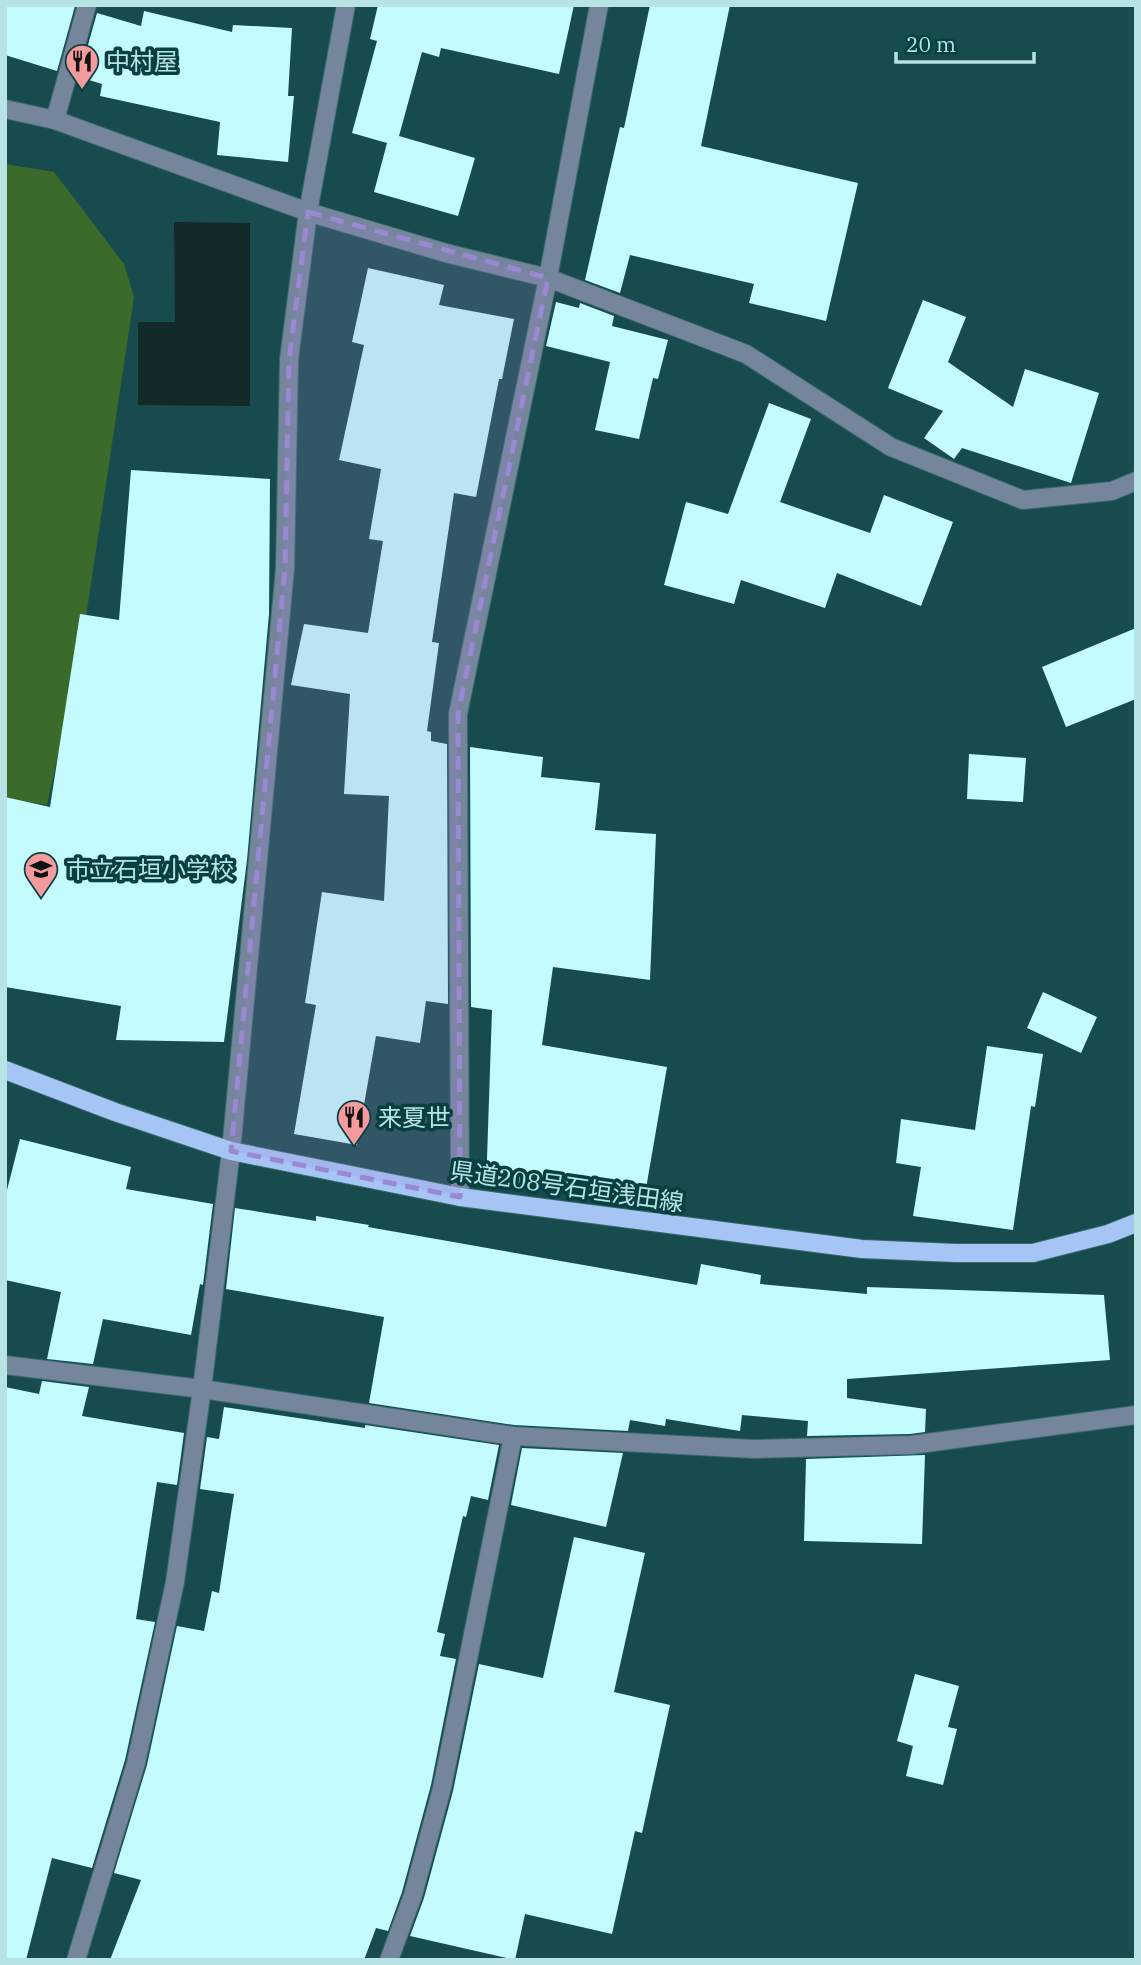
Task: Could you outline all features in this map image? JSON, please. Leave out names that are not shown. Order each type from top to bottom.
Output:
[{"type":"main road","name":"県道208号石垣浅田線","points":[[5,1070],[231,1152],[460,1197],[862,1249],[955,1253],[1033,1253],[1108,1234],[1136,1223]]},
{"type":"street","points":[[55,120],[87,5]]},
{"type":"street","points":[[76,1960],[136,1763],[175,1582],[202,1389],[231,1152],[285,568],[289,359],[308,212],[346,5]]},
{"type":"street","points":[[460,1197],[458,714],[548,278],[599,5]]},
{"type":"street","points":[[5,109],[55,120],[308,212],[446,253],[548,278],[746,354],[891,447],[1023,500],[1112,491],[1136,481]]},
{"type":"street","points":[[5,1365],[202,1389],[513,1436],[754,1449],[911,1445],[1136,1415]]},
{"type":"street","points":[[389,1960],[413,1895],[442,1788],[513,1436]]},
{"type":"highlighted area","points":[[308,212],[548,278],[458,714],[460,1197],[231,1151],[285,568],[289,359]]},
{"type":"green space","points":[[5,164],[54,172],[124,264],[134,297],[80,657],[47,805],[5,798]]},
{"type":"water","points":[[174,222],[250,223],[250,406],[138,405],[138,322],[175,322]]},
{"type":"building","points":[[5,5],[75,6],[57,71],[5,55]]},
{"type":"building","points":[[378,5],[574,5],[559,74],[441,48],[439,57],[422,52],[399,136],[475,158],[458,216],[374,192],[387,143],[352,133],[377,41],[370,39]]},
{"type":"building","points":[[650,5],[730,5],[701,146],[858,183],[826,321],[749,303],[754,284],[630,255],[620,293],[585,280],[620,127],[624,128]]},
{"type":"building","points":[[144,11],[232,32],[233,25],[292,28],[288,96],[294,96],[288,162],[217,155],[220,122],[100,96],[102,84],[79,77],[97,13],[141,26]]},
{"type":"building","points":[[368,268],[444,285],[439,305],[514,319],[502,379],[499,379],[476,497],[454,493],[432,642],[439,643],[427,731],[431,732],[431,741],[447,744],[448,1004],[426,1001],[420,1043],[376,1036],[357,1145],[294,1134],[316,1005],[305,1003],[322,892],[384,901],[389,796],[344,794],[350,694],[291,685],[304,624],[368,633],[383,541],[369,539],[381,469],[339,460],[364,345],[352,342]]},
{"type":"building","points":[[923,300],[966,317],[948,362],[1013,407],[1025,369],[1099,393],[1071,483],[962,448],[954,459],[924,438],[943,411],[888,388]]},
{"type":"building","points":[[556,302],[579,308],[580,303],[614,316],[612,326],[668,340],[658,379],[653,378],[639,439],[595,430],[610,362],[546,346]]},
{"type":"building","points":[[769,403],[811,419],[780,502],[870,533],[884,495],[953,522],[921,606],[837,573],[825,608],[741,580],[734,604],[664,585],[686,502],[728,514]]},
{"type":"building","points":[[131,470],[270,479],[269,614],[247,860],[224,1042],[116,1040],[121,1006],[5,987],[5,797],[50,807],[80,614],[119,620]]},
{"type":"building","points":[[1136,628],[1136,699],[1066,727],[1042,667]]},
{"type":"building","points":[[470,747],[543,757],[541,777],[600,783],[595,830],[656,834],[650,980],[553,967],[542,1045],[667,1067],[644,1200],[556,1185],[556,1191],[486,1188],[492,1010],[471,1007]]},
{"type":"building","points":[[969,754],[1026,758],[1023,802],[967,799]]},
{"type":"building","points":[[1043,992],[1097,1017],[1081,1053],[1027,1028]]},
{"type":"building","points":[[987,1046],[1043,1054],[1035,1107],[1031,1106],[1013,1230],[913,1216],[921,1167],[896,1163],[901,1119],[975,1130]]},
{"type":"building","points":[[20,1139],[131,1167],[126,1189],[213,1204],[203,1285],[200,1284],[191,1335],[103,1319],[93,1364],[47,1359],[61,1292],[5,1280],[5,1198]]},
{"type":"building","points":[[235,1208],[316,1221],[316,1216],[697,1285],[701,1264],[761,1275],[760,1284],[867,1294],[867,1287],[1104,1295],[1110,1360],[847,1379],[847,1398],[926,1409],[925,1432],[910,1434],[807,1436],[808,1421],[742,1415],[740,1431],[666,1419],[665,1426],[630,1420],[628,1431],[514,1425],[369,1403],[384,1317],[226,1289]]},
{"type":"building","points":[[42,1381],[89,1387],[82,1416],[184,1433],[177,1485],[157,1482],[136,1619],[155,1622],[125,1760],[92,1868],[52,1858],[26,1960],[5,1960],[5,1387],[39,1394]]},
{"type":"building","points":[[224,1407],[499,1445],[488,1500],[471,1496],[466,1517],[463,1516],[437,1632],[445,1634],[440,1656],[456,1659],[431,1785],[402,1892],[388,1931],[376,1928],[364,1960],[110,1960],[141,1880],[114,1873],[147,1765],[177,1626],[204,1631],[212,1591],[219,1593],[234,1494],[200,1489],[207,1437],[219,1439]]},
{"type":"building","points":[[522,1448],[623,1453],[606,1527],[511,1505]]},
{"type":"building","points":[[925,1455],[922,1544],[804,1541],[806,1459]]},
{"type":"building","points":[[574,1537],[645,1553],[614,1692],[670,1705],[642,1833],[635,1831],[612,1934],[525,1914],[515,1960],[410,1936],[424,1898],[453,1791],[479,1664],[543,1678]]},
{"type":"building","points":[[915,1674],[959,1686],[948,1727],[957,1729],[943,1785],[906,1776],[913,1746],[897,1741]]},
{"type":"place","name":"中村屋","points":[[82,91]]},
{"type":"place","name":"市立石垣小学校","points":[[41,899]]},
{"type":"place","name":"来夏世","points":[[354,1147]]}]
